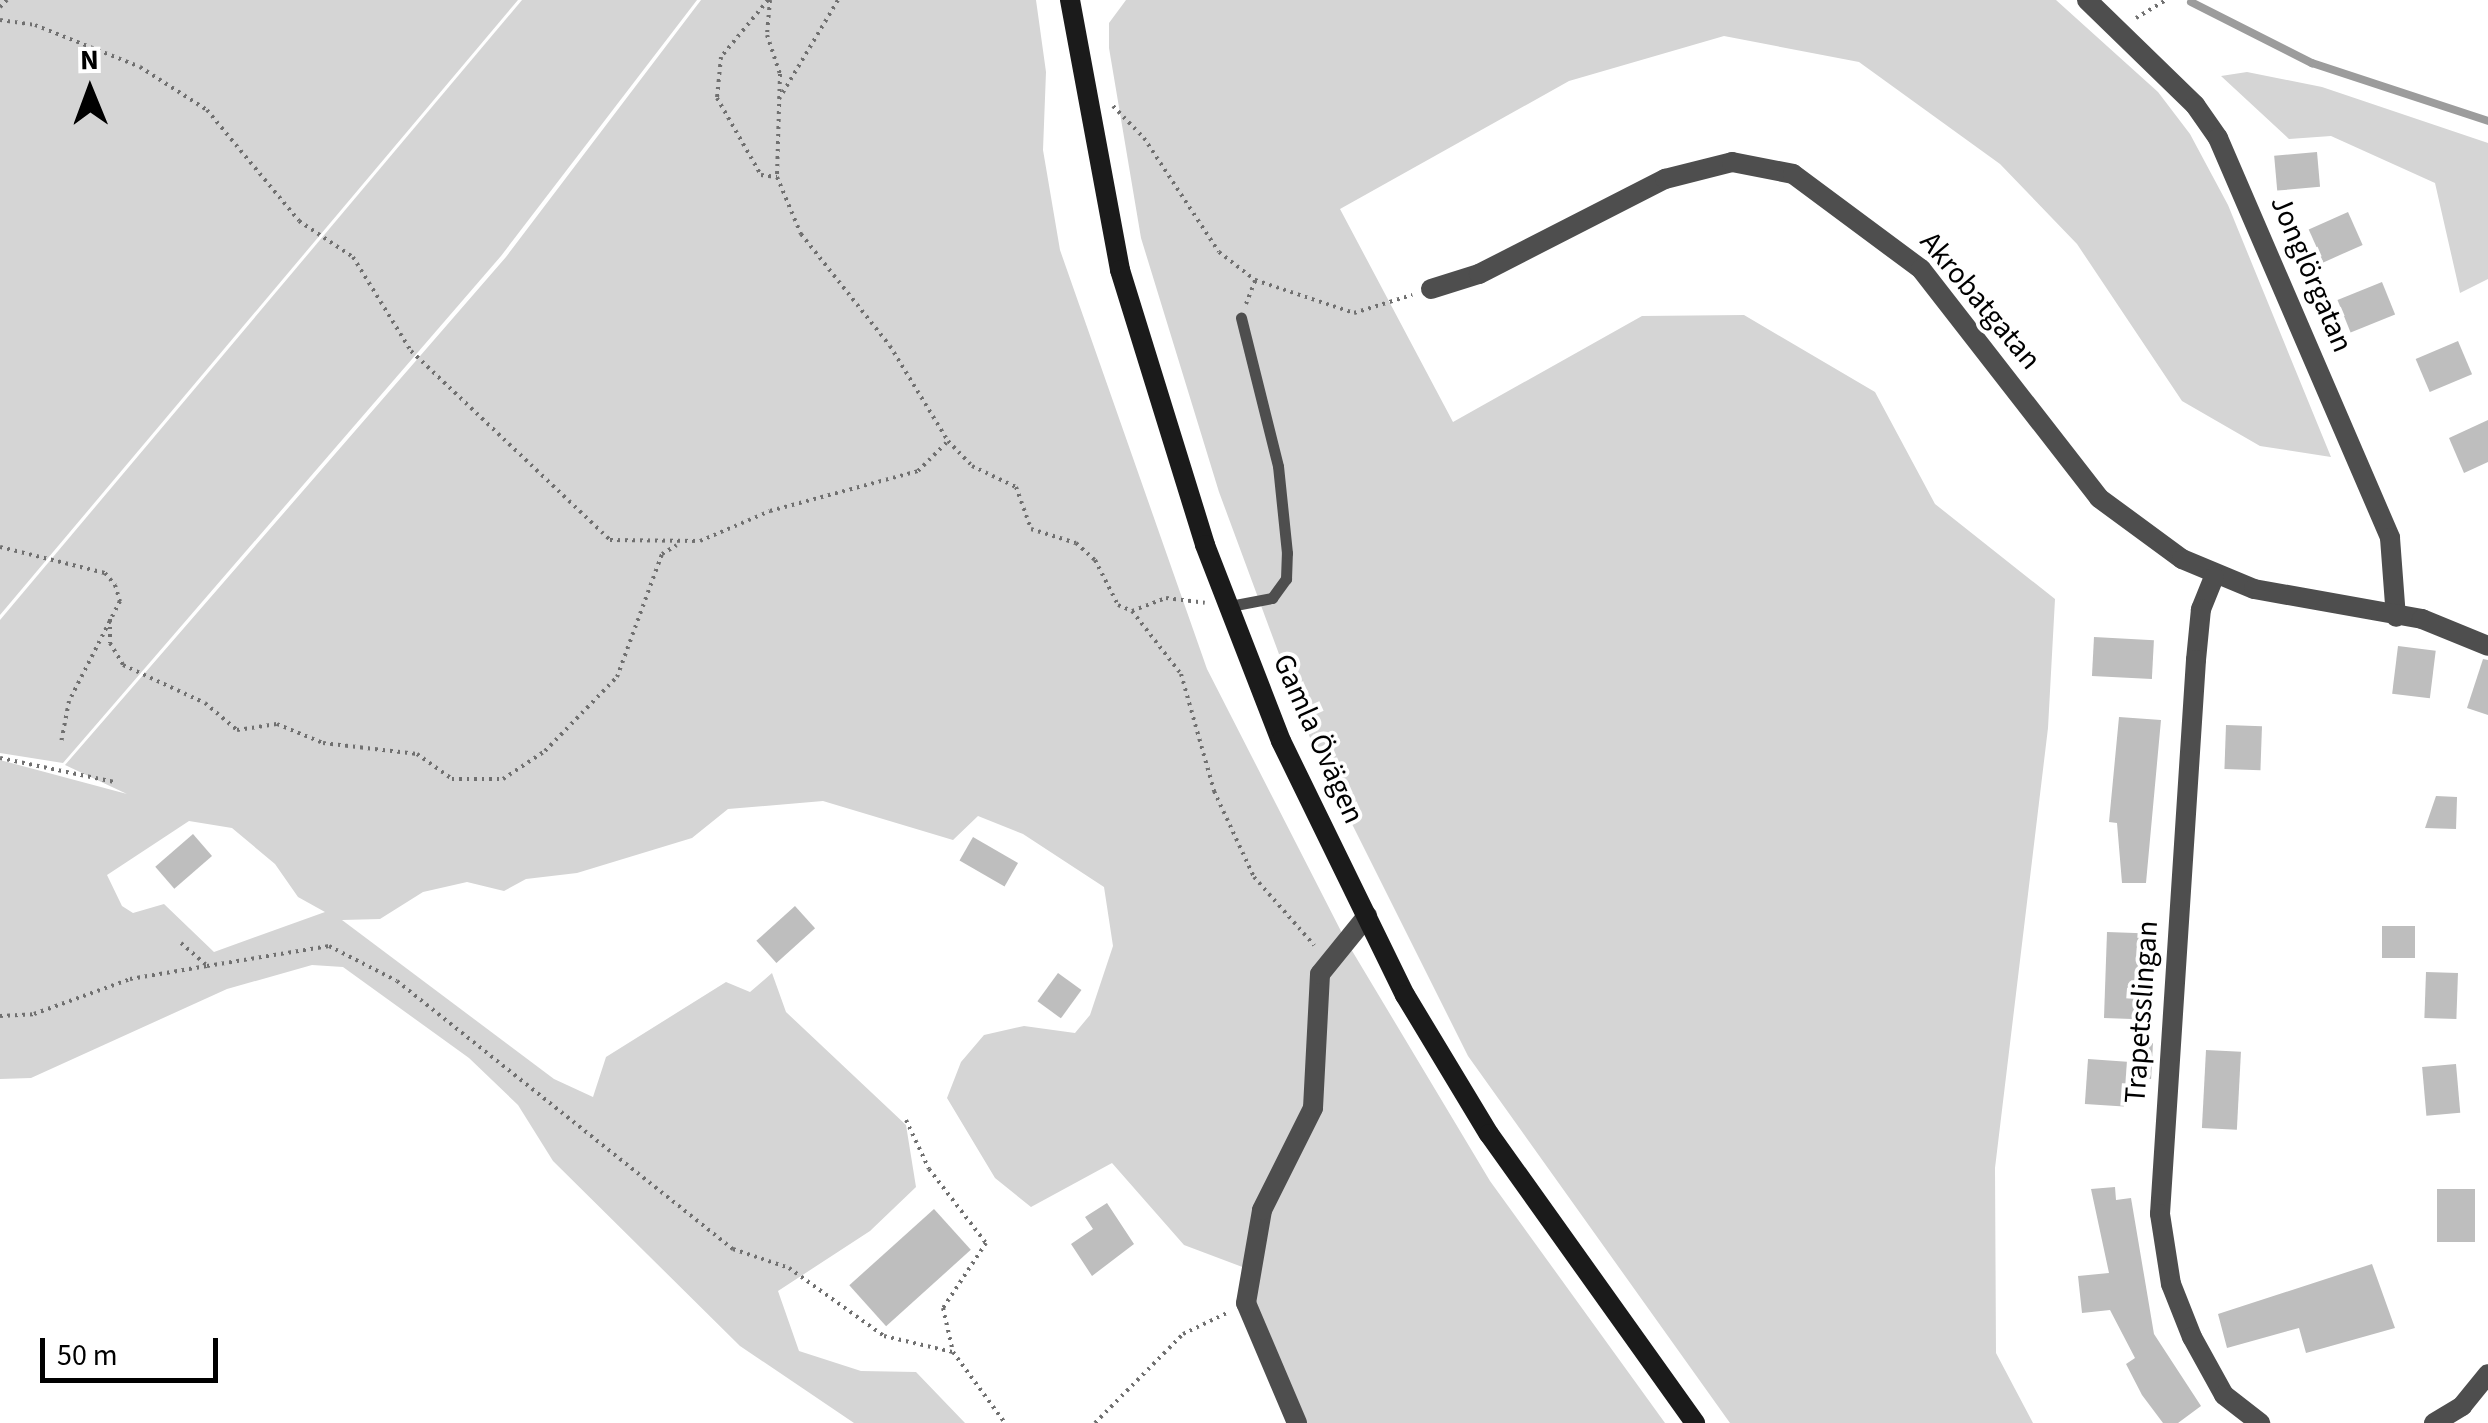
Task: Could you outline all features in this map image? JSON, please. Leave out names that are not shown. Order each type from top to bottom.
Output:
[{"type":"main road","name":"Gamla Övägen","points":[[1070,0],[1120,270],[1230,606],[1281,741],[1366,916],[1489,1134],[1695,1423]]},
{"type":"street","name":"Jonglörgatan","points":[[2086,0],[2194,105],[2218,138],[2390,538],[2396,617]]},
{"type":"street","name":"Akrobatgatan","points":[[1430,289],[1479,274],[1666,178],[1732,162],[1793,174],[1921,268],[2099,498],[2214,577],[2396,617],[2488,646]]},
{"type":"street","name":"Trapetsslingan","points":[[2214,577],[2201,608],[2196,660],[2160,1214],[2171,1284],[2192,1338],[2224,1395],[2260,1423]]},
{"type":"street","points":[[1297,1423],[1246,1303],[1262,1210],[1313,1108],[1328,956],[1366,916]]},
{"type":"street","points":[[2434,1423],[2462,1406],[2488,1374]]},
{"type":"lane","points":[[1230,606],[1272,598],[1286,578],[1287,553],[1278,466],[1241,318]]},
{"type":"path","points":[[0,8],[7,0]]},
{"type":"path","points":[[769,0],[777,103],[777,178],[801,234],[890,346],[948,441],[972,466],[1016,487],[1031,528],[1076,543],[1118,605],[1132,611],[1181,674],[1214,791],[1254,877],[1291,926],[1328,956]]},
{"type":"path","points":[[769,0],[722,57],[716,98],[761,175],[777,178]]},
{"type":"path","points":[[777,103],[838,0]]},
{"type":"path","points":[[0,20],[36,25],[140,67],[207,110],[299,221],[353,257],[411,351],[464,394],[474,415],[548,489],[610,540],[681,543]]},
{"type":"path","points":[[1106,100],[1144,138],[1218,252],[1255,280],[1354,312],[1430,289]]},
{"type":"path","points":[[1241,318],[1255,280]]},
{"type":"path","points":[[110,619],[110,643],[123,666],[205,703],[237,730],[277,724],[323,742],[417,754],[452,779],[504,779],[546,750],[618,677],[662,554],[681,543],[868,480],[918,472],[948,441]]},
{"type":"path","points":[[0,546],[105,573],[120,601],[69,701],[61,743]]},
{"type":"path","points":[[1132,611],[1166,598],[1230,606]]},
{"type":"path","points":[[0,758],[116,782]]},
{"type":"path","points":[[181,943],[207,966]]},
{"type":"path","points":[[0,1016],[34,1014],[130,978],[329,946],[398,981],[733,1249],[789,1268],[884,1336],[954,1352]]},
{"type":"path","points":[[906,1120],[930,1169],[986,1242],[943,1308],[954,1352],[1005,1423]]},
{"type":"path","points":[[1095,1423],[1183,1334],[1246,1303]]},
{"type":"shaded area","points":[[0,0],[518,0],[0,615]]},
{"type":"shaded area","points":[[522,0],[697,0],[501,256],[63,763],[0,753],[0,620]]},
{"type":"shaded area","points":[[701,0],[1036,0],[1046,72],[1043,150],[1060,250],[1207,669],[1345,939],[1490,1181],[1665,1423],[1297,1423],[1246,1303],[1253,1271],[1184,1245],[1112,1163],[1031,1207],[995,1178],[947,1098],[961,1062],[984,1035],[1024,1026],[1075,1033],[1090,1015],[1113,946],[1104,887],[1023,834],[978,816],[953,840],[823,801],[728,809],[692,838],[577,873],[526,879],[504,891],[467,882],[423,892],[380,919],[342,920],[554,1079],[593,1097],[606,1057],[726,982],[750,992],[772,973],[786,1012],[906,1125],[916,1187],[870,1231],[778,1291],[799,1351],[861,1371],[916,1372],[965,1423],[854,1423],[740,1346],[553,1161],[518,1105],[469,1058],[343,967],[312,965],[227,989],[31,1078],[0,1079],[0,760],[127,794],[65,765],[506,257]],"holes":[[[189,821],[232,828],[275,864],[298,897],[325,912],[214,952],[164,904],[133,913],[122,906],[107,875]]]},
{"type":"shaded area","points":[[1126,0],[2056,0],[2158,92],[2190,134],[2228,205],[2331,457],[2260,446],[2182,401],[2077,244],[2000,164],[1859,62],[1724,36],[1569,81],[1340,209],[1453,422],[1642,316],[1744,315],[1875,392],[1935,504],[2055,599],[2048,728],[1995,1168],[1996,1353],[2033,1423],[1730,1423],[1468,1056],[1313,746],[1219,492],[1141,238],[1109,48],[1109,23]]},
{"type":"shaded area","points":[[2247,72],[2322,87],[2488,143],[2488,279],[2460,293],[2435,183],[2331,136],[2289,139],[2221,76]]},
{"type":"building","points":[[2317,152],[2320,187],[2277,191],[2274,156]]},
{"type":"building","points":[[2348,212],[2363,245],[2323,262],[2309,229]]},
{"type":"building","points":[[2382,282],[2395,314],[2351,332],[2337,300]]},
{"type":"building","points":[[2458,341],[2472,374],[2430,392],[2416,359]]},
{"type":"building","points":[[2488,420],[2488,462],[2464,473],[2449,438]]},
{"type":"building","points":[[2094,637],[2154,640],[2152,679],[2092,676]]},
{"type":"building","points":[[2398,646],[2436,651],[2430,698],[2392,694]]},
{"type":"building","points":[[2483,659],[2488,660],[2488,715],[2467,708]]},
{"type":"building","points":[[2119,717],[2161,720],[2146,883],[2122,883],[2117,823],[2109,822]]},
{"type":"building","points":[[2226,725],[2262,726],[2260,770],[2224,769]]},
{"type":"building","points":[[2436,796],[2457,797],[2456,829],[2425,828]]},
{"type":"building","points":[[193,834],[212,856],[174,889],[155,867]]},
{"type":"building","points":[[973,837],[1018,863],[1005,886],[960,860]]},
{"type":"building","points":[[795,906],[815,928],[776,963],[756,941]]},
{"type":"building","points":[[2382,926],[2415,926],[2415,958],[2382,958]]},
{"type":"building","points":[[2107,932],[2142,933],[2139,1019],[2104,1018]]},
{"type":"building","points":[[2426,972],[2458,973],[2456,1019],[2424,1018]]},
{"type":"building","points":[[1058,973],[1081,990],[1061,1018],[1037,1001]]},
{"type":"building","points":[[2135,1042],[2153,1043],[2151,1079],[2133,1078]]},
{"type":"building","points":[[2206,1050],[2241,1052],[2237,1130],[2202,1128]]},
{"type":"building","points":[[2088,1059],[2127,1062],[2124,1107],[2085,1104]]},
{"type":"building","points":[[2456,1064],[2460,1113],[2426,1116],[2422,1067]]},
{"type":"building","points":[[2115,1187],[2116,1200],[2131,1198],[2154,1334],[2201,1406],[2178,1423],[2163,1423],[2142,1395],[2126,1364],[2135,1358],[2110,1310],[2082,1313],[2078,1276],[2109,1273],[2091,1189]]},
{"type":"building","points":[[2437,1189],[2475,1189],[2475,1242],[2437,1242]]},
{"type":"building","points":[[1107,1203],[1134,1244],[1092,1276],[1071,1244],[1093,1229],[1085,1217]]},
{"type":"building","points":[[934,1209],[971,1250],[886,1326],[849,1285]]},
{"type":"building","points":[[2372,1264],[2395,1328],[2306,1353],[2299,1328],[2227,1348],[2218,1314]]},
{"type":"waterway","points":[[2191,2],[2312,63],[2488,121]]}]
